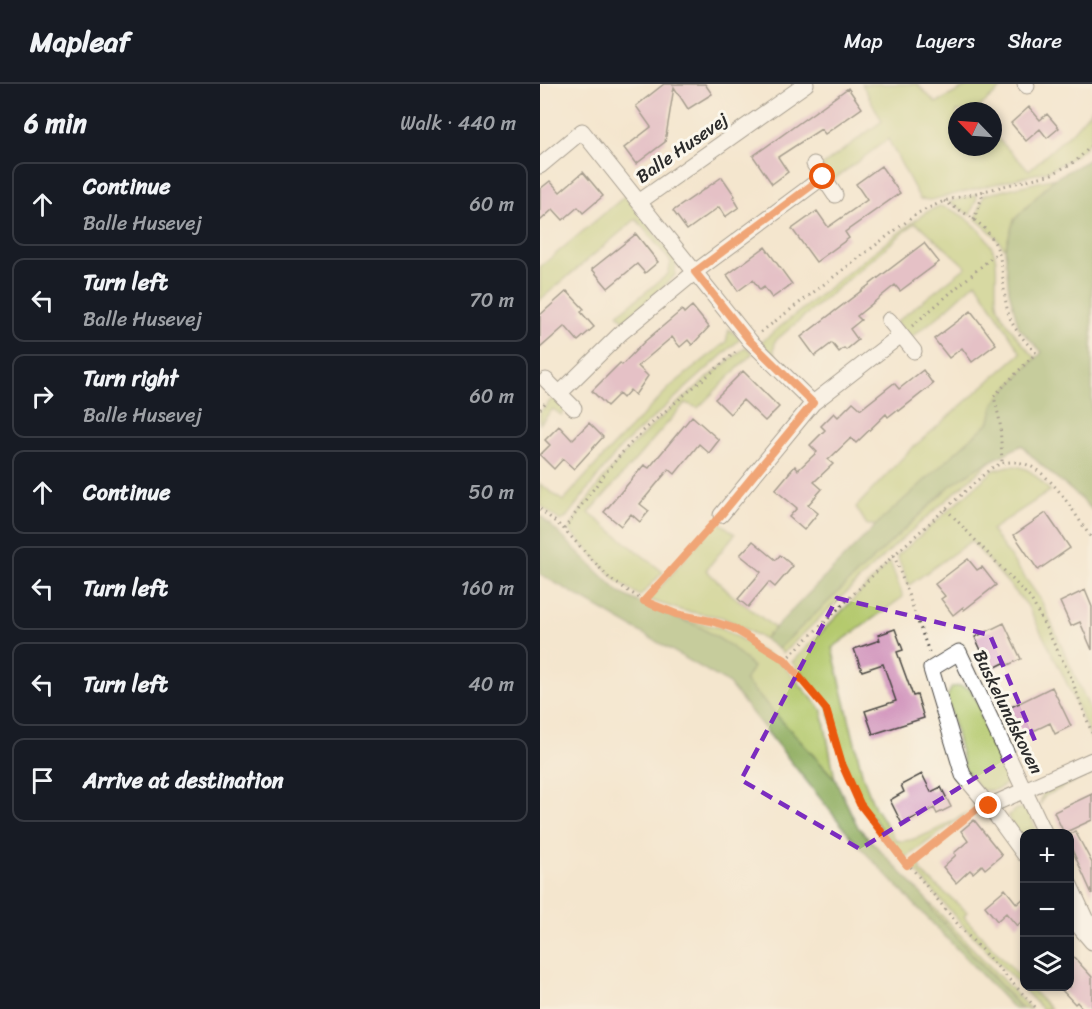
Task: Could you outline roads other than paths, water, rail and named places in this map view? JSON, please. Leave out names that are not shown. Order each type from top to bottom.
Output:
[{"type":"street","name":"Balle Husevej","points":[[639,202],[806,84]]},
{"type":"street","name":"Balle Husevej","points":[[540,166],[582,131],[750,341],[813,403]]},
{"type":"street","points":[[814,164],[835,195]]},
{"type":"street","points":[[560,393],[621,333],[695,272],[823,177]]},
{"type":"street","points":[[889,320],[914,351]]},
{"type":"street","points":[[721,515],[813,403],[902,335]]},
{"type":"street","points":[[546,380],[574,408]]},
{"type":"street","name":"Buskelundskoven","points":[[1043,829],[1025,791],[959,652],[931,669],[963,775],[989,806],[1025,791],[1092,760]]},
{"type":"street","points":[[989,806],[1020,849]]},
{"type":"street","points":[[1074,894],[1086,921],[1092,926]]},
{"type":"street","points":[[1074,921],[1092,942]]}]
